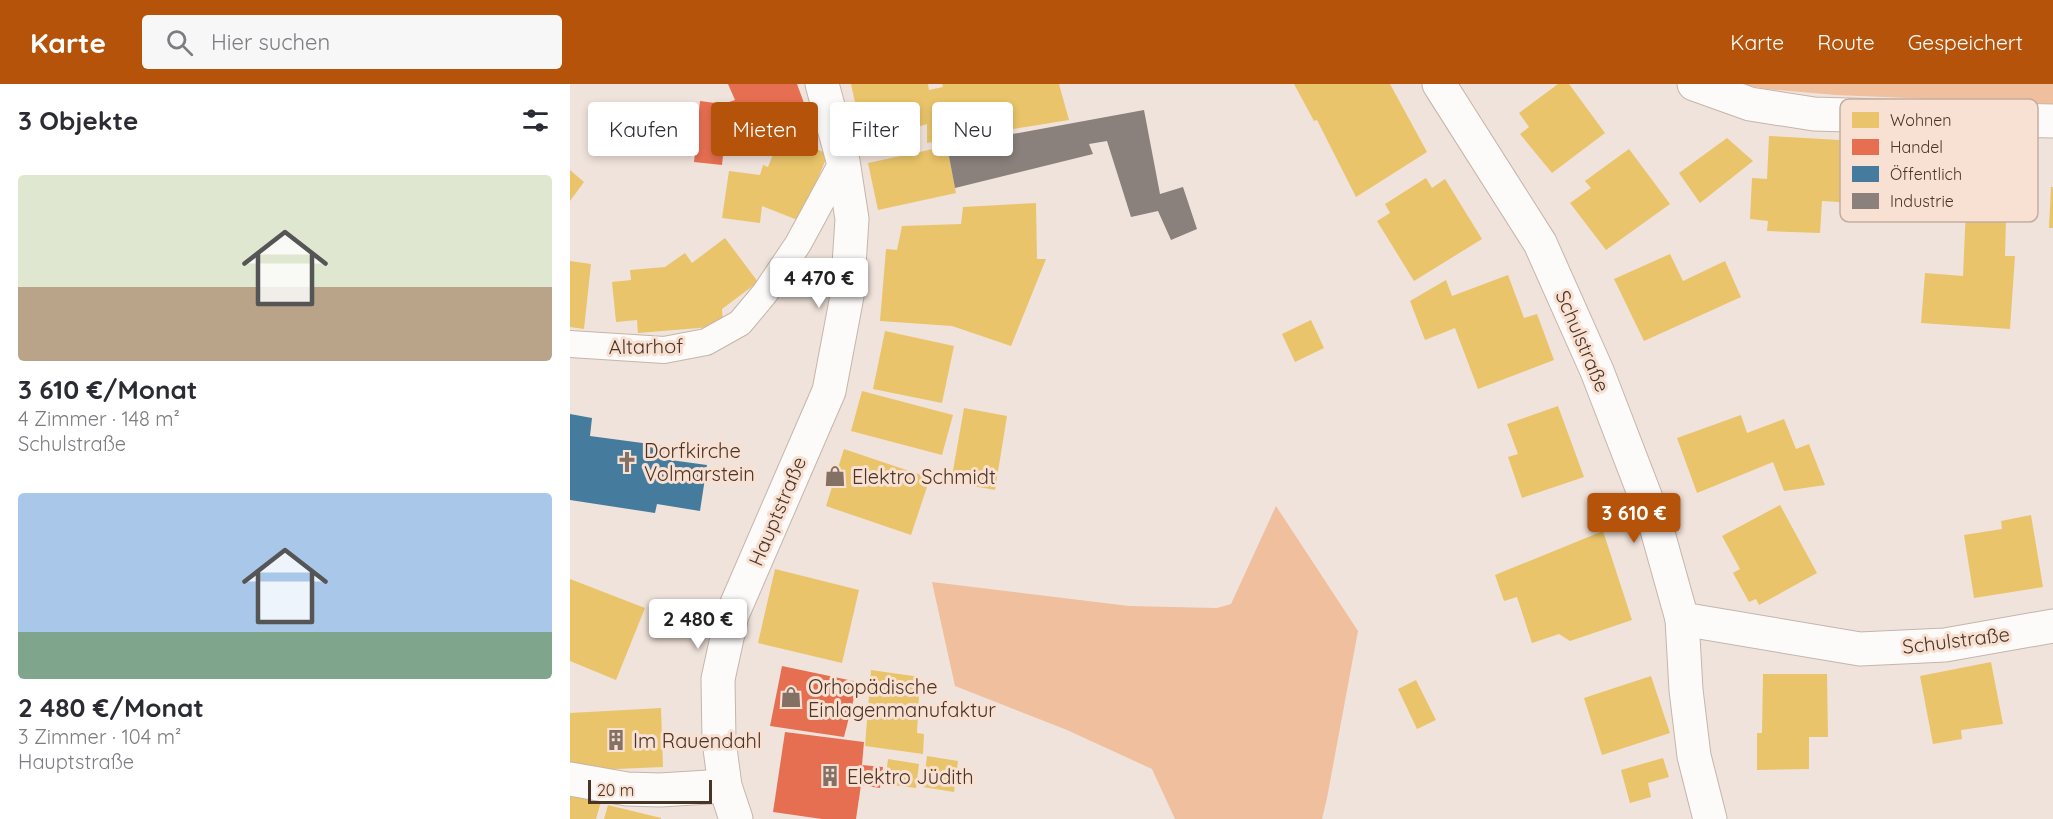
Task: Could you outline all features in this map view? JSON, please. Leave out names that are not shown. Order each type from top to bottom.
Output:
[{"type":"street","name":"Hauptstraße","points":[[736,819],[725,786],[719,741],[718,679],[732,615],[830,391],[847,296],[852,219],[843,161],[822,84]]},
{"type":"street","name":"Schulstraße","points":[[1439,84],[1540,243],[1597,371],[1654,519],[1682,619],[1686,690],[1694,756],[1710,819]]},
{"type":"street","points":[[1694,84],[1750,104],[1814,114],[1840,115]]},
{"type":"street","points":[[2038,121],[2053,121]]},
{"type":"street","name":"Schulstraße","points":[[1682,619],[1860,649],[1946,645],[2053,626]]},
{"type":"street","points":[[570,779],[627,789],[725,786]]},
{"type":"lane","name":"Altarhof","points":[[570,344],[664,350],[706,342],[740,323],[765,293],[798,244],[843,161]]},
{"type":"shaded area","points":[[1741,84],[2053,84],[2053,104],[2038,103],[2038,99],[1932,99],[1766,89]]},
{"type":"shaded area","points":[[1276,506],[1358,631],[1322,819],[1175,819],[1152,769],[1067,730],[955,686],[932,582],[1129,606],[1217,608],[1231,604]]},
{"type":"building: Wohnen","points":[[851,84],[928,84],[929,90],[943,87],[942,84],[1059,84],[1069,120],[1013,129],[1013,102],[932,102],[932,142],[927,143],[927,124],[920,126],[920,102],[855,102]]},
{"type":"building: Wohnen","points":[[1294,84],[1390,84],[1427,152],[1356,197],[1317,120],[1314,121]]},
{"type":"building: Wohnen","points":[[1558,84],[1569,84],[1605,133],[1552,173],[1520,134],[1529,127],[1519,113]]},
{"type":"building: Wohnen","points":[[1769,136],[1840,140],[1840,202],[1822,201],[1820,233],[1767,231],[1768,221],[1750,219],[1752,178],[1767,179]]},
{"type":"building: Wohnen","points":[[1727,138],[1753,161],[1700,203],[1679,173]]},
{"type":"building: Wohnen","points":[[932,149],[932,156],[949,156],[956,193],[878,210],[868,163],[901,156],[920,156],[920,152]]},
{"type":"building: Wohnen","points":[[1629,149],[1670,204],[1606,250],[1570,203],[1591,188],[1585,181]]},
{"type":"building: Wohnen","points":[[818,150],[828,154],[800,221],[762,206],[760,223],[722,218],[729,171],[760,175],[763,165],[768,167],[772,156],[818,156]]},
{"type":"building: Wohnen","points":[[570,170],[584,182],[570,201]]},
{"type":"building: Wohnen","points":[[1426,178],[1432,188],[1445,179],[1482,239],[1414,281],[1377,221],[1390,213],[1385,204]]},
{"type":"building: Wohnen","points":[[2051,187],[2053,187],[2053,228],[2049,228]]},
{"type":"building: Wohnen","points":[[1036,203],[1037,259],[1046,259],[1011,346],[952,326],[880,321],[886,249],[897,250],[902,226],[961,224],[963,207]]},
{"type":"building: Wohnen","points":[[1965,222],[2006,222],[2005,256],[2015,256],[2010,329],[1921,323],[1925,273],[1963,276]]},
{"type":"building: Wohnen","points":[[725,238],[758,282],[722,309],[723,326],[638,333],[637,320],[616,322],[612,282],[631,280],[630,270],[665,267],[685,253],[692,263]]},
{"type":"building: Wohnen","points":[[1670,254],[1683,281],[1725,261],[1741,297],[1644,341],[1614,279]]},
{"type":"building: Wohnen","points":[[570,261],[591,264],[584,329],[570,327]]},
{"type":"building: Wohnen","points":[[1508,275],[1524,318],[1537,314],[1554,360],[1478,389],[1455,328],[1425,340],[1410,301],[1446,280],[1452,296]]},
{"type":"building: Wohnen","points":[[1311,320],[1324,348],[1295,362],[1282,334]]},
{"type":"building: Wohnen","points":[[885,331],[954,346],[942,403],[873,389]]},
{"type":"building: Wohnen","points":[[862,391],[953,415],[942,455],[851,431]]},
{"type":"building: Wohnen","points":[[1558,406],[1584,477],[1522,498],[1508,457],[1518,454],[1507,424]]},
{"type":"building: Wohnen","points":[[964,408],[1007,416],[995,490],[951,482]]},
{"type":"building: Wohnen","points":[[1741,415],[1747,433],[1784,419],[1796,449],[1809,444],[1825,485],[1784,491],[1773,462],[1697,493],[1677,438]]},
{"type":"building: Wohnen","points":[[844,449],[930,478],[911,535],[826,506]]},
{"type":"building: Wohnen","points":[[1780,505],[1817,573],[1759,605],[1756,599],[1749,602],[1733,573],[1740,569],[1722,536]]},
{"type":"building: Wohnen","points":[[2031,515],[2043,587],[1974,598],[1964,535],[2002,529],[2001,521]]},
{"type":"building: Wohnen","points":[[1603,531],[1632,620],[1570,641],[1559,634],[1532,643],[1517,597],[1504,601],[1495,575]]},
{"type":"building: Wohnen","points":[[775,569],[859,590],[842,663],[758,643]]},
{"type":"building: Wohnen","points":[[570,579],[645,608],[616,680],[570,661]]},
{"type":"building: Wohnen","points":[[1991,662],[2003,724],[1961,730],[1962,739],[1933,744],[1920,676]]},
{"type":"building: Wohnen","points":[[871,670],[920,677],[917,733],[924,734],[923,754],[865,746]]},
{"type":"building: Wohnen","points":[[1763,674],[1827,674],[1828,737],[1809,737],[1809,769],[1757,770],[1757,733],[1762,733]]},
{"type":"building: Wohnen","points":[[1651,676],[1670,733],[1602,755],[1584,698]]},
{"type":"building: Wohnen","points":[[1416,680],[1436,720],[1417,729],[1398,689]]},
{"type":"building: Wohnen","name":"Im Rauendahl","points":[[661,708],[663,767],[570,771],[570,713]]},
{"type":"building: Wohnen","points":[[927,756],[958,761],[954,792],[923,787]]},
{"type":"building: Wohnen","points":[[1663,758],[1669,777],[1648,783],[1651,797],[1630,803],[1621,770]]},
{"type":"building: Wohnen","points":[[888,759],[919,764],[916,788],[885,784]]},
{"type":"building: Wohnen","points":[[570,787],[602,798],[596,819],[570,819]]},
{"type":"building: Wohnen","points":[[608,805],[661,818],[661,819],[604,819]]},
{"type":"building: Handel","points":[[728,84],[797,84],[804,102],[729,102],[735,100]]},
{"type":"building: Handel","points":[[700,101],[711,102],[711,156],[723,156],[722,165],[694,162],[695,156],[699,156]]},
{"type":"building: Handel","points":[[782,666],[858,682],[844,737],[770,726]]},
{"type":"building: Handel","name":"Elektro Jüdith","points":[[785,732],[864,742],[862,765],[883,767],[880,788],[861,785],[856,819],[822,819],[773,812]]},
{"type":"building: Öffentlich","name":"Dorfkirche Volmarstein","points":[[570,414],[592,418],[590,436],[665,446],[663,459],[707,465],[700,511],[657,504],[655,513],[570,500]]},
{"type":"building: Industrie","points":[[1144,110],[1160,194],[1183,187],[1197,229],[1171,240],[1158,211],[1131,217],[1107,141],[1089,144],[1093,154],[955,188],[949,156],[1013,156],[1013,134]]},
{"type":"place","name":"Dorfkirche Volmarstein","points":[[627,462]]},
{"type":"place","name":"Elektro Schmidt","points":[[835,476]]},
{"type":"place","name":"Orhopädische Einlagenmanufaktur","points":[[791,697]]},
{"type":"place","name":"Im Rauendahl","points":[[616,740]]},
{"type":"place","name":"Elektro Jüdith","points":[[830,776]]}]
